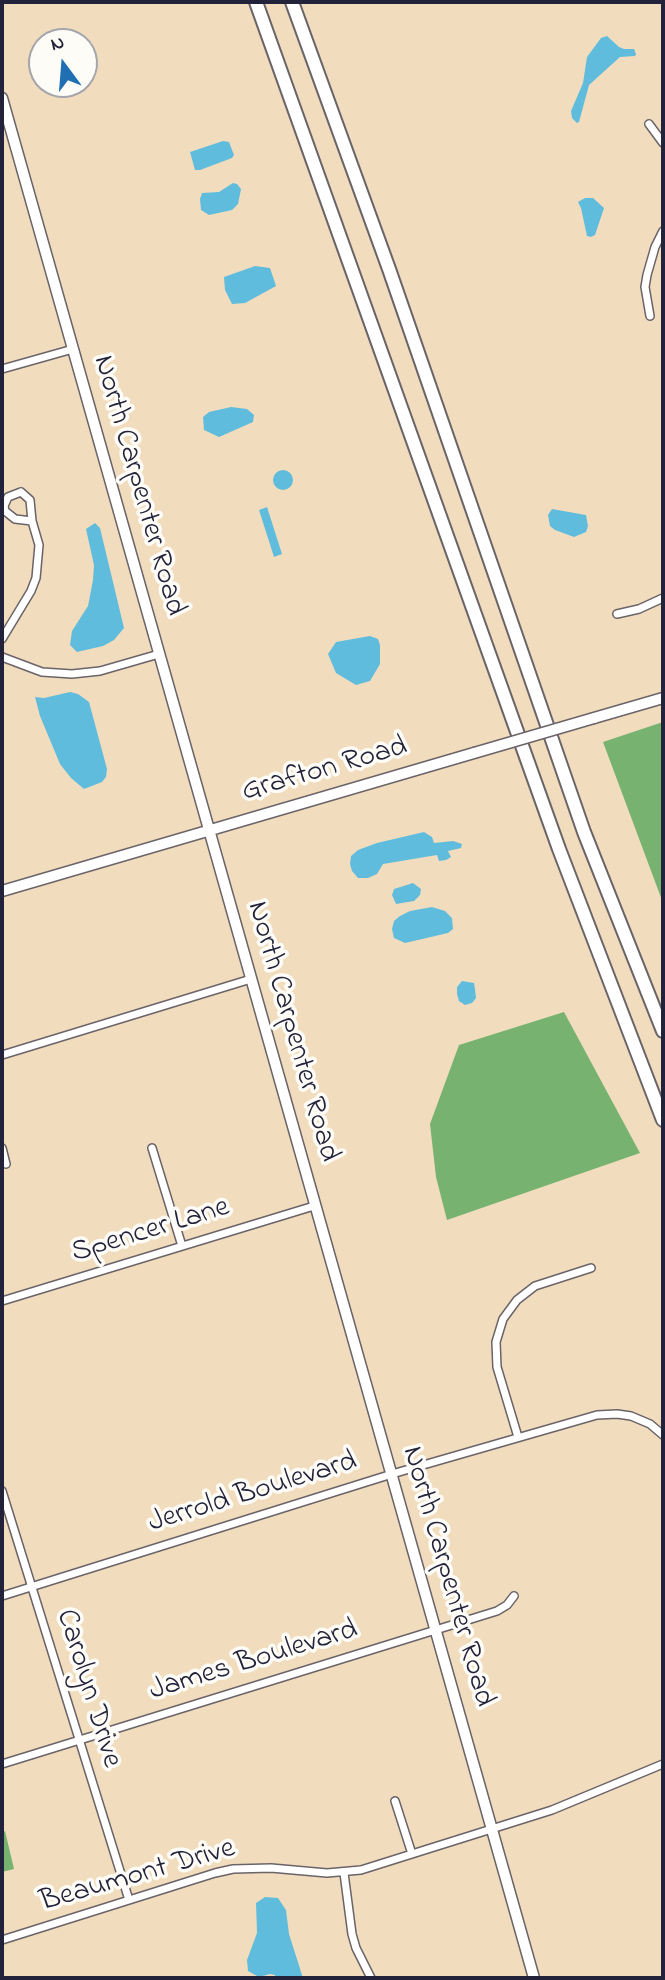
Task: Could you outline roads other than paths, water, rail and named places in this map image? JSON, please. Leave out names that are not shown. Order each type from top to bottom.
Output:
[{"type":"highway","points":[[256,2],[559,849],[663,1120]]},
{"type":"highway","points":[[292,2],[389,268],[584,832],[663,1031]]},
{"type":"street","name":"North Carpenter Road","points":[[2,98],[534,1978]]},
{"type":"street","points":[[649,124],[663,143]]},
{"type":"street","points":[[650,316],[645,287],[655,247],[663,231]]},
{"type":"street","points":[[2,369],[73,349]]},
{"type":"street","points":[[2,639],[31,591],[36,578],[39,552],[28,496],[21,492],[8,497],[4,506],[8,514],[15,519],[32,521]]},
{"type":"street","points":[[617,614],[639,609],[663,597]]},
{"type":"street","points":[[2,657],[42,672],[72,674],[100,670],[159,654]]},
{"type":"street","name":"Grafton Road","points":[[2,891],[663,698]]},
{"type":"street","points":[[2,1055],[251,979]]},
{"type":"street","points":[[2,1148],[6,1164]]},
{"type":"street","points":[[152,1148],[182,1246]]},
{"type":"street","name":"Spencer Lane","points":[[2,1301],[314,1206]]},
{"type":"street","points":[[518,1437],[497,1367],[496,1342],[503,1319],[517,1300],[535,1286],[591,1268]]},
{"type":"street","name":"Jerrold Boulevard","points":[[2,1596],[391,1474],[607,1414],[638,1418],[663,1435]]},
{"type":"street","name":"Carolyn Drive","points":[[2,1490],[129,1900]]},
{"type":"street","name":"James Boulevard","points":[[2,1764],[497,1611],[507,1605],[514,1596]]},
{"type":"street","name":"Beaumont Drive","points":[[2,1940],[215,1873],[271,1868],[312,1873],[344,1873],[552,1810],[663,1764]]},
{"type":"street","points":[[395,1801],[412,1854]]},
{"type":"street","points":[[344,1873],[352,1934],[371,1978]]},
{"type":"water","points":[[607,36],[619,47],[634,49],[636,54],[620,57],[589,85],[577,123],[572,118],[571,111],[583,83],[587,57],[601,38]]},
{"type":"water","points":[[223,141],[229,142],[234,155],[232,158],[195,170],[190,152]]},
{"type":"water","points":[[233,183],[241,189],[238,204],[232,210],[209,215],[201,210],[202,193],[219,192]]},
{"type":"water","points":[[593,198],[604,208],[595,235],[591,237],[587,236],[578,202]]},
{"type":"water","points":[[255,266],[270,268],[276,286],[245,303],[232,304],[225,290],[224,277]]},
{"type":"water","points":[[231,407],[247,409],[254,415],[253,422],[219,437],[204,430],[203,417],[209,412]]},
{"type":"water","points":[[283,470],[290,473],[293,480],[290,487],[283,490],[276,487],[273,480],[276,473]]},
{"type":"water","points":[[267,507],[282,554],[274,557],[259,510]]},
{"type":"water","points":[[552,509],[586,515],[586,532],[574,537],[555,530],[550,526],[548,515]]},
{"type":"water","points":[[95,523],[100,528],[124,628],[114,640],[103,646],[77,652],[70,645],[72,631],[88,606],[93,580],[94,565],[86,529]]},
{"type":"water","points":[[370,636],[378,639],[380,664],[370,681],[356,685],[336,673],[328,654],[336,642]]},
{"type":"water","points":[[70,692],[89,702],[107,769],[102,782],[84,789],[60,764],[35,697],[44,698]]},
{"type":"water","points":[[424,832],[432,837],[434,843],[453,841],[462,844],[461,848],[448,851],[451,857],[446,860],[439,861],[437,855],[383,864],[377,874],[368,878],[358,878],[352,871],[351,856],[358,850]]},
{"type":"water","points":[[413,883],[421,889],[420,895],[414,901],[396,904],[392,895],[394,889]]},
{"type":"water","points":[[432,907],[445,911],[452,918],[453,929],[448,933],[405,943],[394,938],[394,921],[400,916],[410,911]]},
{"type":"water","points":[[462,981],[474,983],[475,989],[476,998],[465,1005],[459,1001],[457,994],[457,987]]},
{"type":"water","points":[[265,1897],[278,1898],[286,1910],[289,1934],[303,1978],[275,1978],[275,1975],[270,1974],[259,1977],[248,1971],[247,1960],[257,1933],[256,1903]]}]
